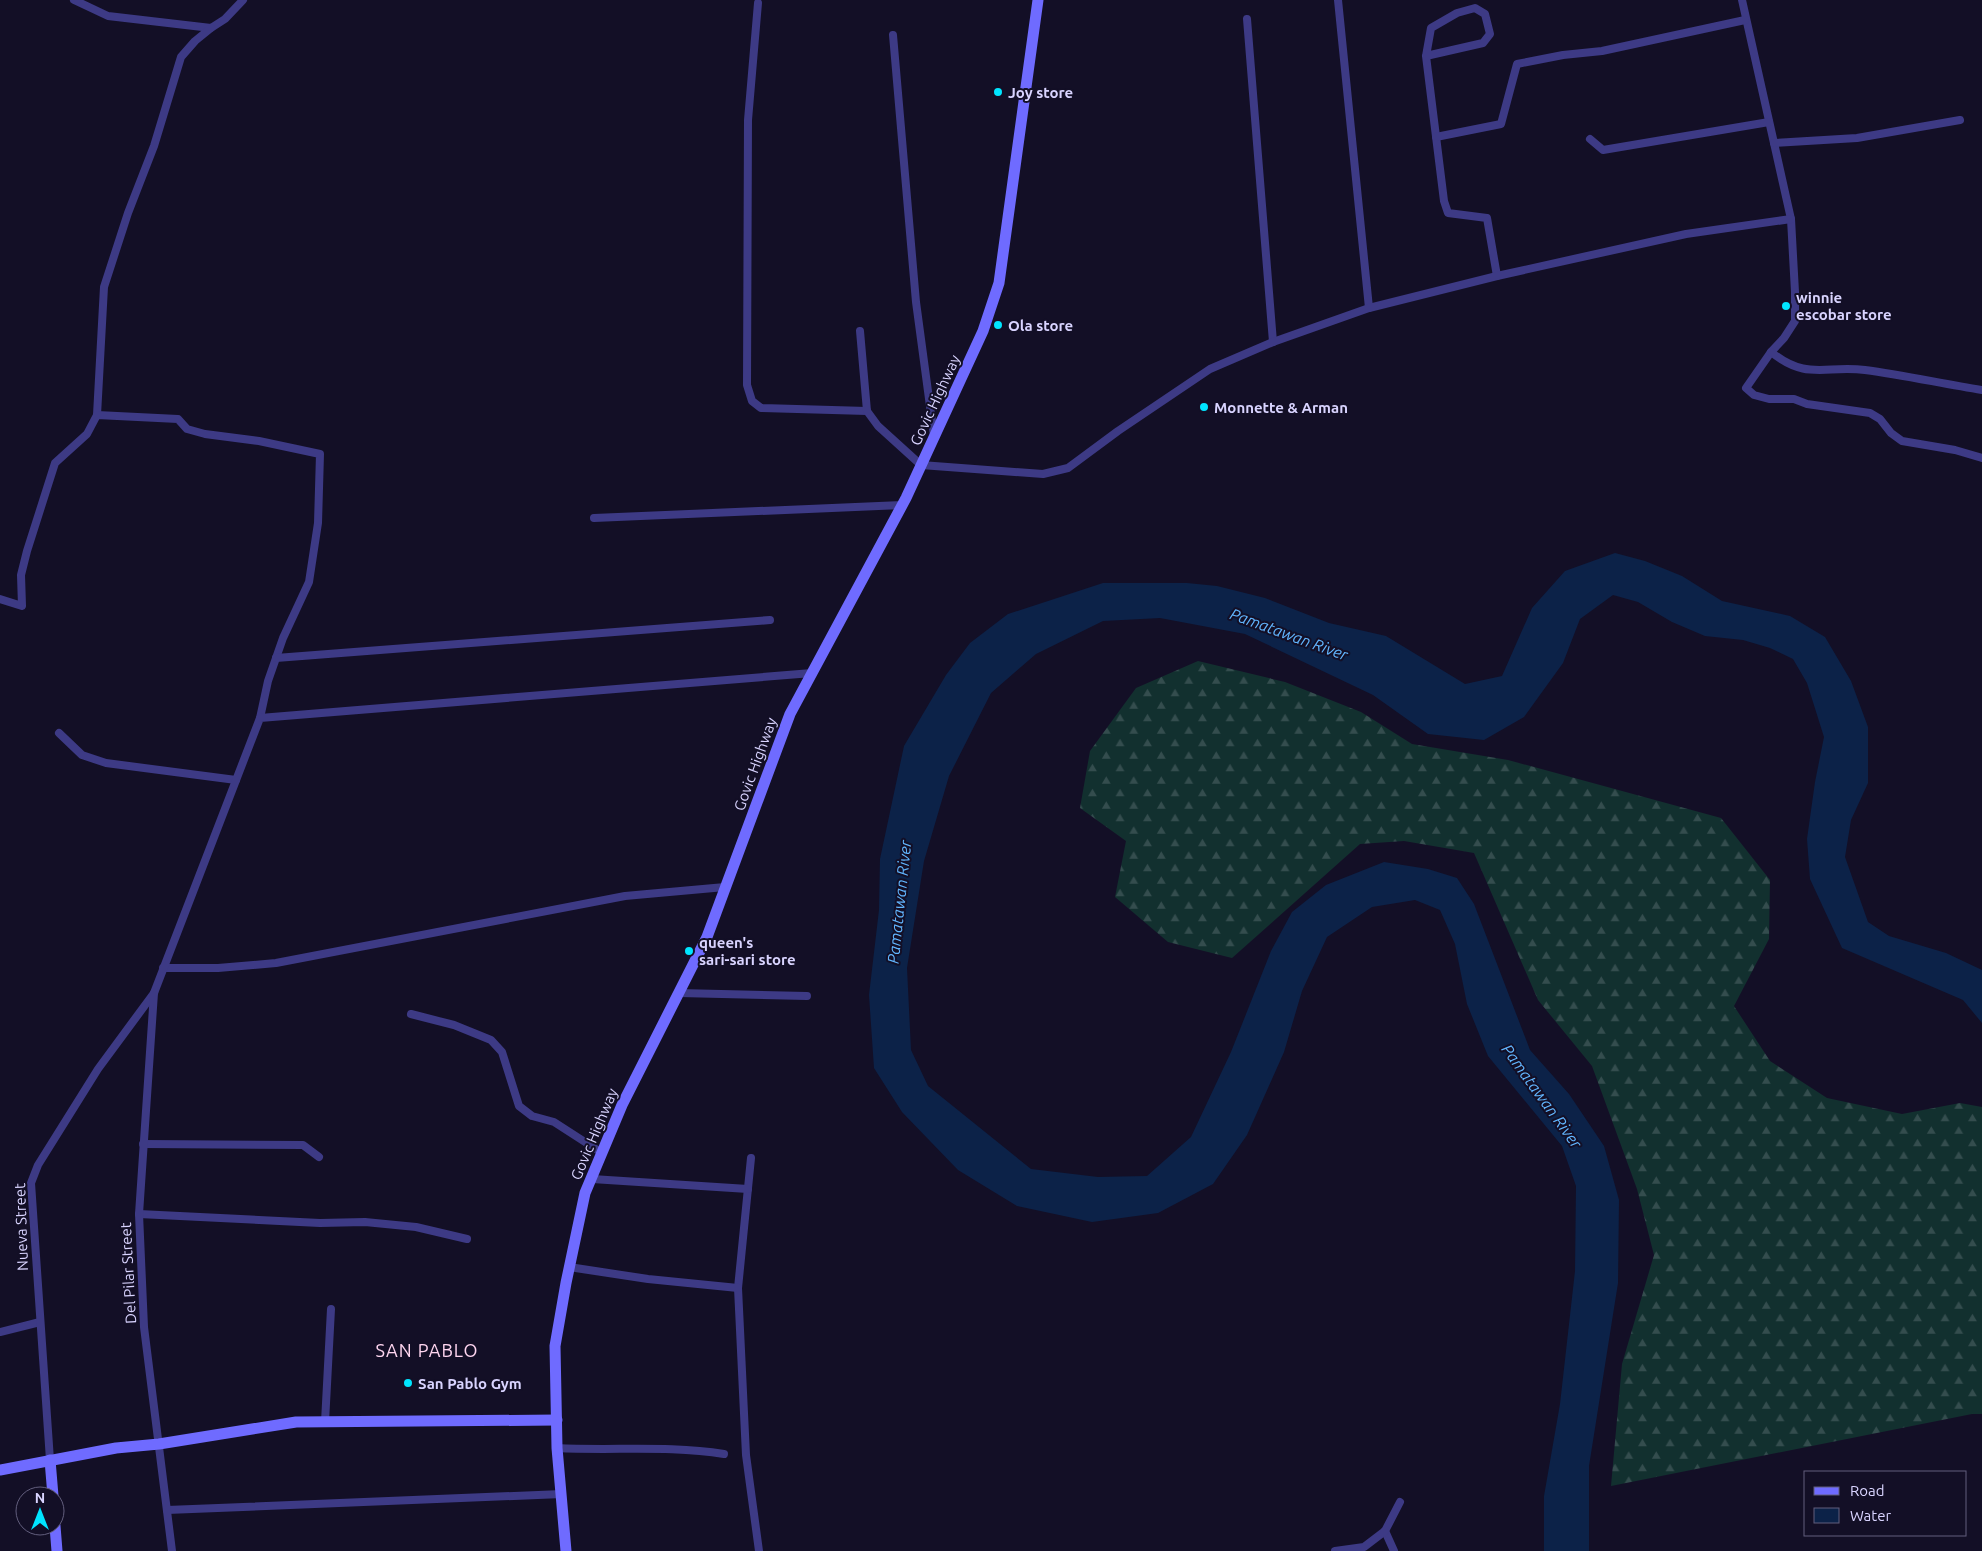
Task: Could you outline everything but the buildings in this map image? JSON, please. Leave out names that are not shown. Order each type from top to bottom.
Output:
[{"type":"main road","name":"Govic Highway","points":[[566,1551],[556,1420],[555,1346],[585,1193],[622,1105],[707,937],[790,714],[902,505],[983,331],[998,283],[1038,0]]},
{"type":"main road","points":[[0,1470],[116,1448],[160,1444],[296,1422],[556,1420]]},
{"type":"main road","name":"Nueva Street","points":[[50,1460],[52,1486]]},
{"type":"main road","points":[[56,1536],[57,1551]]},
{"type":"street","points":[[74,0],[108,16],[211,28]]},
{"type":"street","points":[[0,599],[22,606],[21,575],[55,463],[87,434],[97,415],[104,287],[128,213],[154,146],[181,57],[195,41],[225,19],[243,0]]},
{"type":"street","points":[[1338,0],[1369,308]]},
{"type":"street","points":[[1742,0],[1791,219],[1795,320],[1784,338],[1770,352],[1746,388],[1754,395],[1769,399],[1794,399],[1807,404],[1870,413],[1880,419],[1891,433],[1902,441],[1954,450],[1982,458]]},
{"type":"street","points":[[758,3],[748,120],[747,384],[752,401],[761,408],[866,411]]},
{"type":"street","points":[[1426,56],[1483,43],[1490,34],[1485,14],[1474,8],[1457,13],[1431,28],[1426,56],[1444,202],[1448,213],[1488,218],[1497,276]]},
{"type":"street","points":[[1247,19],[1273,342]]},
{"type":"street","points":[[1436,137],[1501,124],[1517,64],[1563,55],[1602,51],[1745,20]]},
{"type":"street","points":[[893,35],[916,302],[934,439]]},
{"type":"street","points":[[1774,143],[1857,138],[1960,120]]},
{"type":"street","points":[[1590,139],[1603,150],[1769,122]]},
{"type":"street","points":[[860,331],[866,411],[878,426],[921,464],[1043,474],[1068,468],[1210,368],[1273,342],[1369,308],[1497,276],[1686,234],[1791,219]]},
{"type":"street","points":[[1770,352],[1796,368],[1818,371],[1863,370],[1982,390]]},
{"type":"street","points":[[97,415],[178,419],[187,429],[205,434],[259,441],[320,454],[318,523],[309,582],[283,638],[268,681],[260,718],[154,993]]},
{"type":"street","points":[[594,518],[902,505]]},
{"type":"street","points":[[276,658],[770,620]]},
{"type":"street","points":[[260,718],[812,673]]},
{"type":"street","points":[[59,733],[82,756],[106,763],[236,780]]},
{"type":"street","points":[[163,968],[218,968],[276,963],[625,896],[725,887]]},
{"type":"street","name":"Del Pilar Street","points":[[154,993],[138,1214],[144,1327],[172,1551]]},
{"type":"street","name":"Nueva Street","points":[[50,1460],[32,1183],[38,1165],[98,1069],[154,993]]},
{"type":"street","points":[[679,993],[807,996]]},
{"type":"street","points":[[411,1014],[454,1025],[491,1040],[502,1052],[518,1106],[532,1116],[554,1122],[602,1153]]},
{"type":"street","points":[[143,1144],[303,1145],[319,1157]]},
{"type":"street","points":[[751,1158],[738,1288],[746,1455],[759,1551]]},
{"type":"street","points":[[592,1179],[748,1189]]},
{"type":"street","points":[[138,1214],[320,1223],[365,1222],[416,1227],[467,1239]]},
{"type":"street","points":[[569,1267],[648,1279],[738,1288]]},
{"type":"street","points":[[325,1422],[331,1309]]},
{"type":"street","points":[[0,1332],[40,1322]]},
{"type":"street","points":[[558,1448],[698,1450],[724,1454]]},
{"type":"street","points":[[167,1510],[562,1494]]},
{"type":"street","points":[[1335,1551],[1364,1549],[1385,1531],[1400,1502]]},
{"type":"street","points":[[1385,1531],[1394,1551]]},
{"type":"green space","points":[[1198,661],[1285,682],[1361,712],[1412,744],[1508,760],[1721,818],[1770,880],[1769,939],[1734,1006],[1770,1061],[1827,1098],[1902,1114],[1960,1103],[1982,1107],[1982,1414],[1972,1414],[1611,1486],[1622,1364],[1654,1255],[1637,1189],[1592,1066],[1538,1000],[1474,853],[1404,841],[1360,844],[1232,958],[1168,942],[1115,897],[1126,841],[1080,808],[1090,751],[1136,688]]},
{"type":"water","name":"Pamatawan River","points":[[1615,553],[1645,561],[1682,576],[1722,601],[1790,616],[1825,637],[1851,681],[1868,727],[1868,783],[1851,820],[1845,857],[1868,922],[1889,936],[1946,953],[1982,970],[1982,1023],[1963,1000],[1842,948],[1810,879],[1807,839],[1824,737],[1807,683],[1793,659],[1770,648],[1743,640],[1705,636],[1672,622],[1638,602],[1613,595],[1580,619],[1563,663],[1524,717],[1484,740],[1428,734],[1373,695],[1245,634],[1160,618],[1103,621],[1036,654],[991,693],[949,776],[924,861],[907,968],[911,1050],[928,1086],[1031,1169],[1098,1177],[1147,1176],[1191,1137],[1231,1052],[1271,951],[1292,912],[1326,885],[1384,862],[1428,869],[1457,878],[1474,904],[1530,1050],[1569,1094],[1604,1146],[1619,1200],[1618,1283],[1589,1466],[1589,1551],[1544,1551],[1544,1496],[1560,1404],[1575,1271],[1576,1186],[1562,1146],[1488,1056],[1467,1004],[1455,944],[1440,910],[1415,900],[1372,907],[1327,937],[1302,991],[1284,1052],[1247,1135],[1213,1184],[1158,1213],[1092,1222],[1017,1206],[958,1170],[902,1112],[874,1068],[869,995],[879,910],[880,859],[904,746],[946,675],[970,643],[1008,614],[1103,583],[1187,583],[1217,586],[1265,598],[1329,623],[1386,636],[1465,684],[1502,676],[1532,608],[1565,571]]},
{"type":"place","name":"Joy store","points":[[998,92]]},
{"type":"place","name":"winnie escobar store","points":[[1786,306]]},
{"type":"place","name":"Ola store","points":[[998,325]]},
{"type":"place","name":"Monnette & Arman","points":[[1204,407]]},
{"type":"place","name":"queen's sari-sari store","points":[[689,951]]},
{"type":"place","name":"San Pablo Gym","points":[[408,1383]]},
{"type":"district","name":"SAN PABLO","points":[[427,1350]]}]
